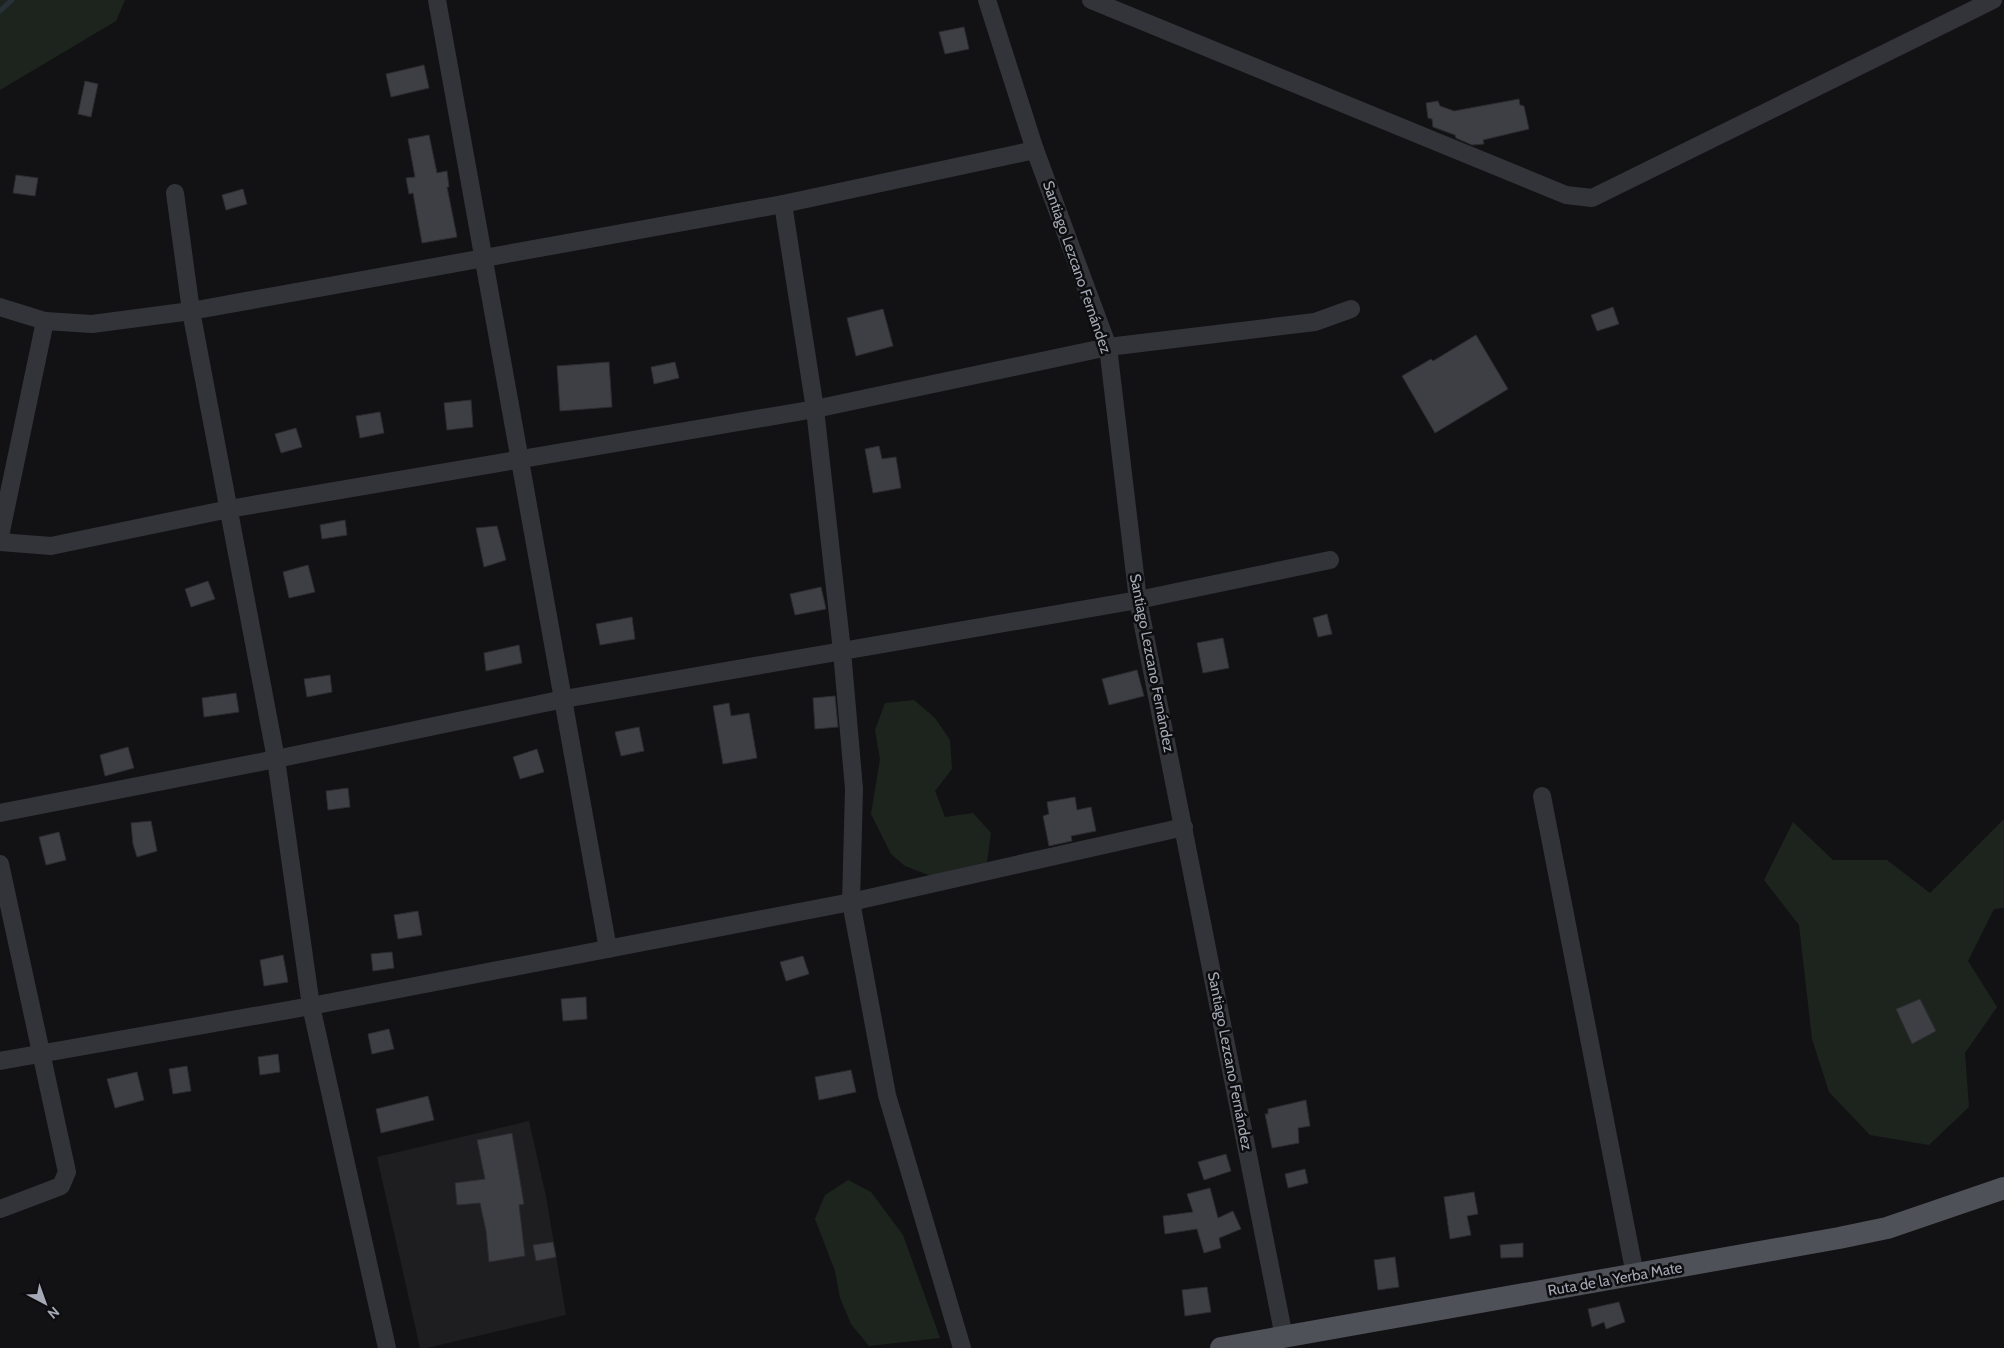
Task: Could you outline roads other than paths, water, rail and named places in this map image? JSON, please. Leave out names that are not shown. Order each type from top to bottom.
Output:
[{"type":"main road","name":"Ruta de la Yerba Mate","points":[[1221,1348],[1784,1249],[1887,1228],[2004,1188]]},
{"type":"street","points":[[438,0],[608,949]]},
{"type":"street","name":"Santiago Lezcano Fernández","points":[[987,0],[1035,150],[1108,347],[1138,600],[1284,1337]]},
{"type":"street","points":[[1091,0],[1566,195],[1592,198],[1993,0]]},
{"type":"street","points":[[0,307],[45,321],[92,324],[191,312],[783,204],[1035,150]]},
{"type":"street","points":[[175,193],[191,312],[276,759],[311,1006],[387,1348]]},
{"type":"street","points":[[783,204],[815,409],[842,650],[854,789],[851,902],[887,1095],[962,1348]]},
{"type":"street","points":[[0,542],[51,546],[229,509],[815,409],[1108,347],[1315,322],[1351,309]]},
{"type":"street","points":[[0,536],[45,321]]},
{"type":"street","points":[[0,813],[276,759],[564,699],[1138,600],[1330,560]]},
{"type":"street","points":[[1542,796],[1635,1275]]},
{"type":"street","points":[[0,1061],[311,1006],[851,902],[1184,826]]},
{"type":"street","points":[[0,864],[67,1172],[61,1186],[0,1209]]},
{"type":"waterway","points":[[0,11],[12,0]]}]
